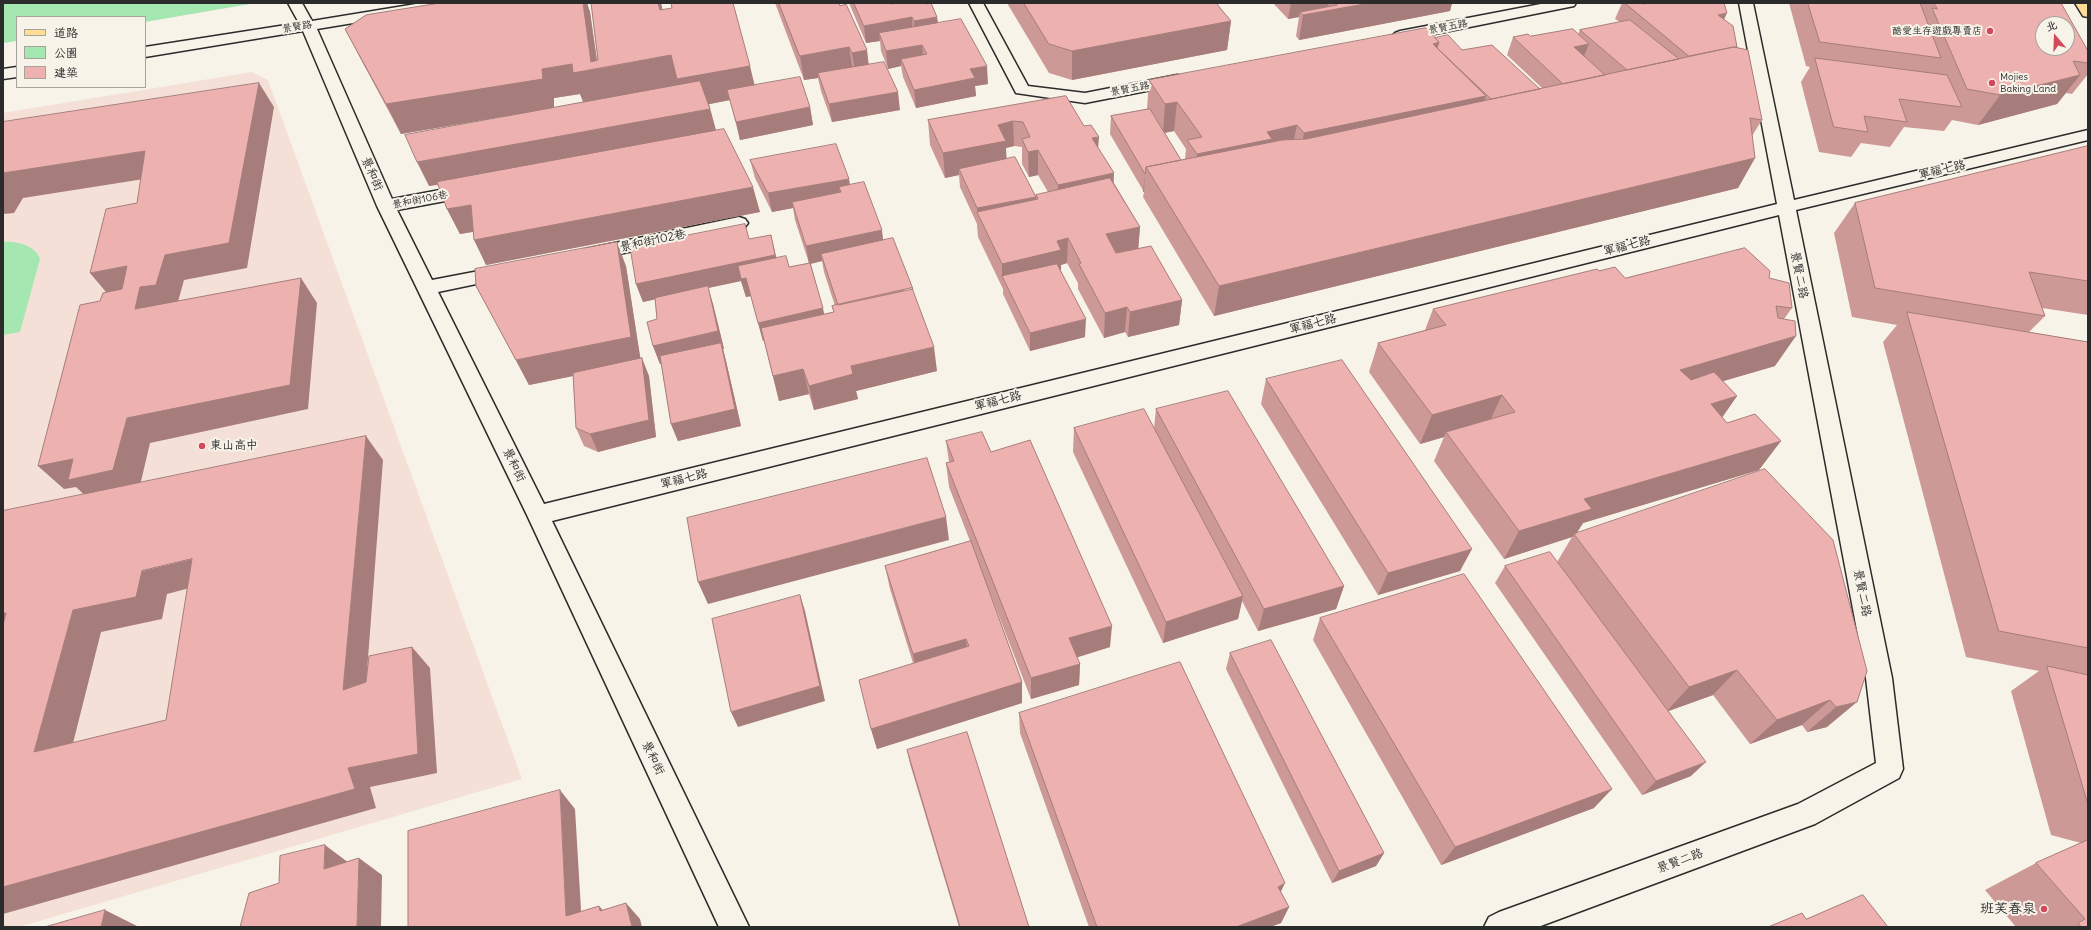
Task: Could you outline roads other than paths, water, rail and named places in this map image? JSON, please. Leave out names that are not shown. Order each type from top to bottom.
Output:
[{"type":"main road","points":[[2082,3],[2088,13]]},
{"type":"street","name":"景和街","points":[[295,3],[308,26],[386,206],[538,515],[576,598],[734,927]]},
{"type":"street","name":"景賢路","points":[[146,52],[450,3]]},
{"type":"street","name":"景賢五路","points":[[976,3],[1022,90],[1085,98],[1194,77]]},
{"type":"street","name":"景賢五路","points":[[1382,40],[1569,3]]},
{"type":"street","name":"景賢二路","points":[[1499,927],[1804,816],[1890,769],[1879,678],[1746,3]]},
{"type":"street","points":[[3,74],[16,72]]},
{"type":"street","name":"軍福七路","points":[[538,515],[1786,207],[2088,135]]},
{"type":"street","name":"景和街106巷","points":[[386,206],[487,188]]},
{"type":"street","name":"景和街102巷","points":[[575,257],[739,223]]},
{"type":"street","points":[[426,288],[520,268]]},
{"type":"place","name":"酷愛生存遊戲專賣店","points":[[1990,31]]},
{"type":"place","name":"Mojies Baking Land","points":[[1992,83]]},
{"type":"place","name":"東山高中","points":[[202,446]]},
{"type":"place","name":"班芙春泉","points":[[2044,909]]}]
